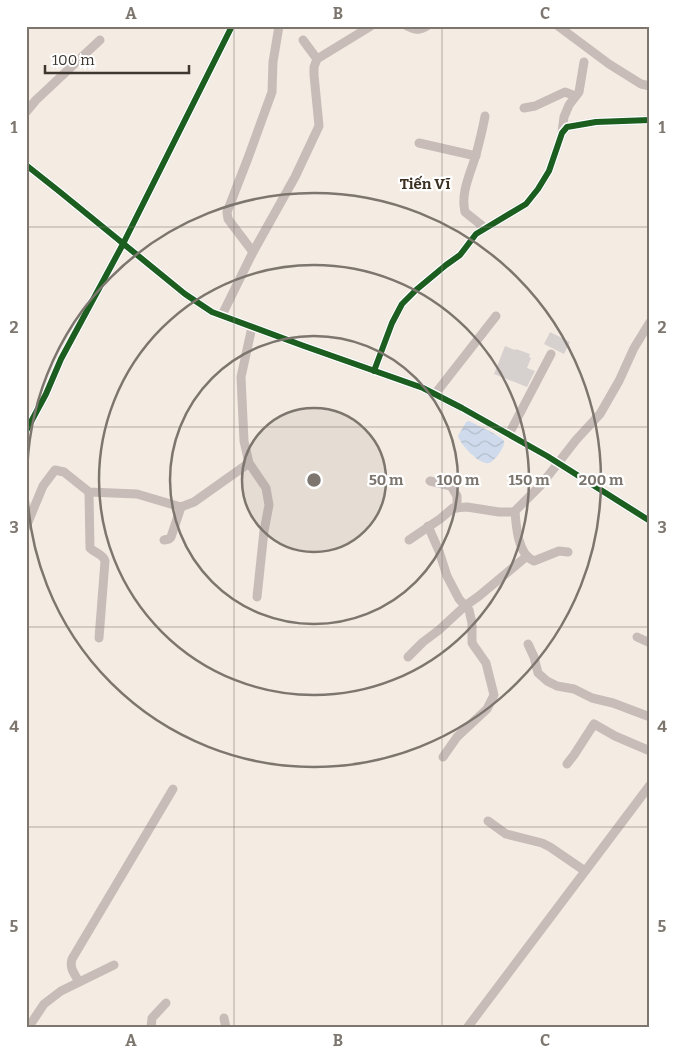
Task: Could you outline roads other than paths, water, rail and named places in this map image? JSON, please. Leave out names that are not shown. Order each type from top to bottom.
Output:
[{"type":"street","points":[[26,430],[46,394],[61,359],[123,244],[232,26]]},
{"type":"street","points":[[253,252],[228,219],[227,212],[272,92],[273,62],[279,26]]},
{"type":"street","points":[[317,59],[370,26]]},
{"type":"street","points":[[407,26],[422,30],[427,26]]},
{"type":"street","points":[[558,26],[608,64],[641,84],[650,86]]},
{"type":"street","points":[[26,112],[36,100],[100,40]]},
{"type":"street","points":[[222,315],[253,252],[295,177],[319,126],[314,75],[317,59],[303,40]]},
{"type":"street","points":[[374,371],[392,323],[402,304],[416,290],[460,255],[476,234],[526,204],[538,189],[549,171],[569,105],[579,92],[584,62]]},
{"type":"street","points":[[524,108],[535,106],[565,92],[575,96]]},
{"type":"street","points":[[485,116],[476,156],[464,191],[463,204],[465,212],[485,228]]},
{"type":"street","points":[[562,133],[567,127],[596,122],[650,120]]},
{"type":"street","points":[[419,144],[476,156]]},
{"type":"street","points":[[26,165],[185,294],[212,312],[435,394],[509,434],[650,521]]},
{"type":"street","points":[[435,394],[496,316]]},
{"type":"street","points":[[409,540],[453,508],[467,507],[499,512],[515,511],[541,485],[602,410],[619,381],[634,348],[650,322]]},
{"type":"street","points":[[252,327],[241,377],[244,441],[249,463],[266,488],[269,505],[263,538],[257,597]]},
{"type":"street","points":[[509,434],[551,354]]},
{"type":"street","points":[[26,528],[43,486],[55,470],[64,472],[89,492],[137,494],[182,507],[190,505],[219,486],[249,463]]},
{"type":"street","points":[[430,481],[451,486],[458,496],[457,508]]},
{"type":"street","points":[[89,492],[90,548],[102,556],[105,561],[99,638]]},
{"type":"street","points":[[164,540],[169,539],[172,535],[182,507]]},
{"type":"street","points":[[515,511],[516,530],[523,550],[529,559],[534,561],[559,551],[568,552]]},
{"type":"street","points":[[428,526],[447,576],[459,599],[469,610],[472,623],[472,643],[486,663],[494,696],[487,709],[457,737],[443,757]]},
{"type":"street","points":[[408,657],[465,606],[527,556]]},
{"type":"street","points":[[637,637],[650,643]]},
{"type":"street","points":[[528,644],[538,673],[547,681],[650,717]]},
{"type":"street","points":[[567,764],[594,724],[615,736],[650,751]]},
{"type":"street","points":[[467,1028],[650,785]]},
{"type":"street","points":[[80,982],[72,970],[72,961],[173,789]]},
{"type":"street","points":[[488,820],[506,834],[542,843],[550,847],[585,871]]},
{"type":"street","points":[[28,1028],[44,1004],[61,991],[114,965]]},
{"type":"street","points":[[151,1028],[152,1018],[166,1003]]},
{"type":"water","points":[[469,421],[504,441],[501,450],[491,462],[485,463],[480,461],[459,440],[458,436],[466,422]]},
{"type":"district","name":"Tiến Vĩ","points":[[425,184]]}]
